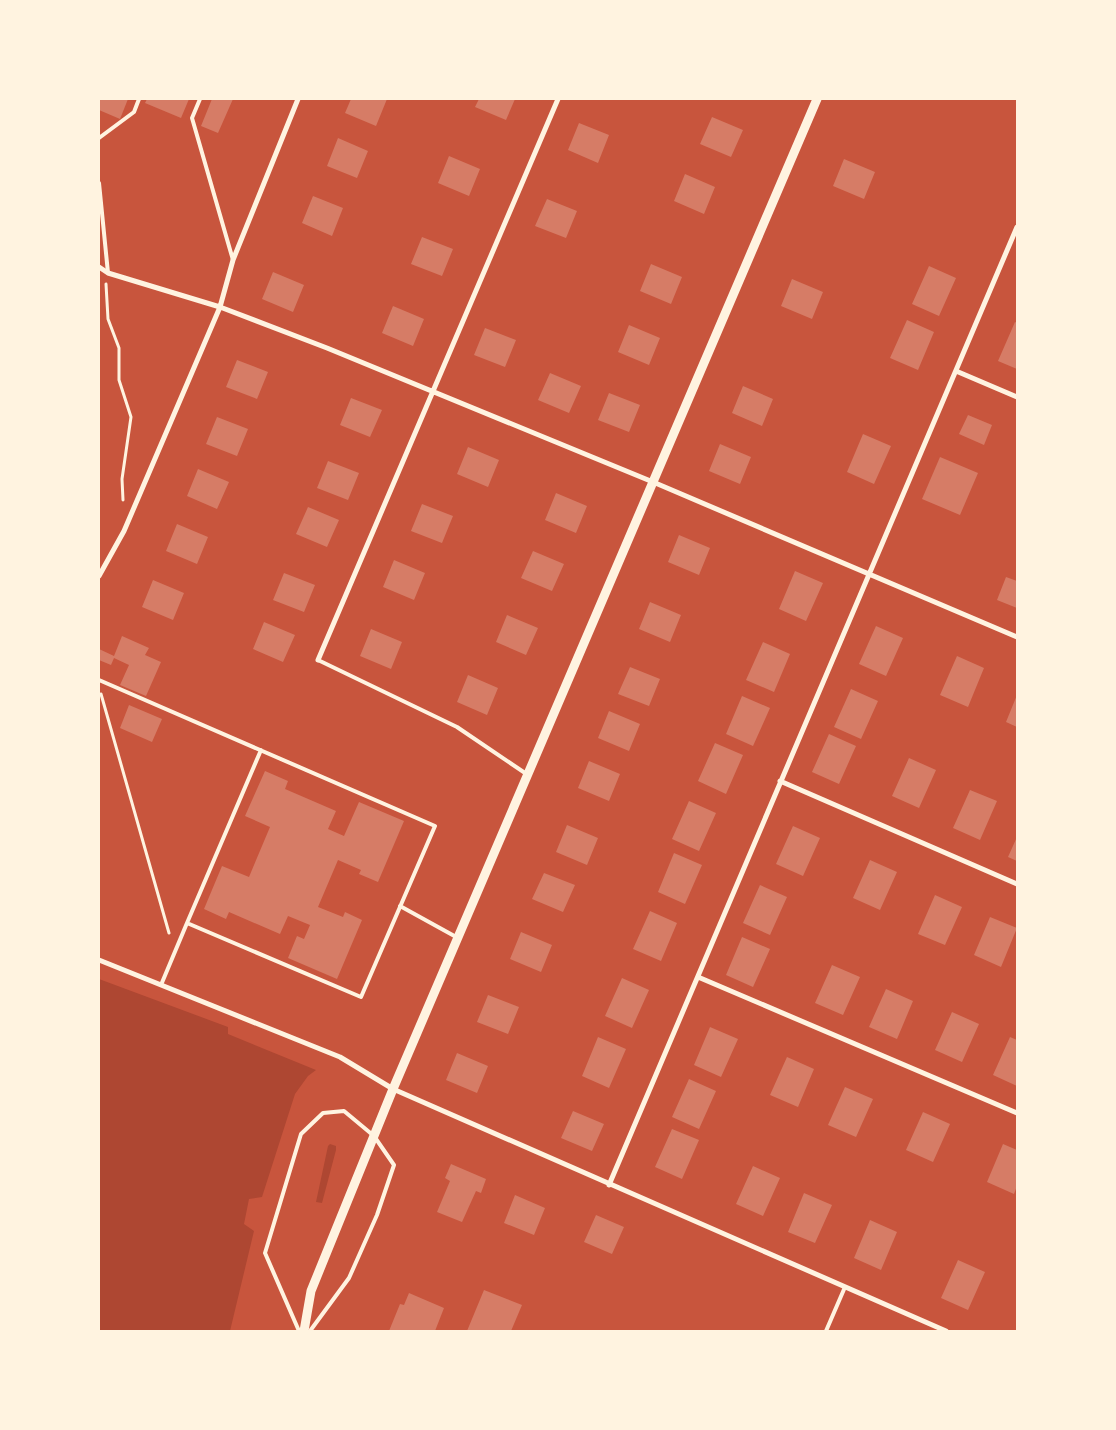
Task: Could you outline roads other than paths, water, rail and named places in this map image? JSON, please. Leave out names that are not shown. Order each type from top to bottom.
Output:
[{"type":"street","points":[[99,576],[124,531],[220,307],[232,260],[298,99]]},
{"type":"street","points":[[318,660],[558,99]]},
{"type":"street","points":[[304,1331],[311,1291],[393,1089],[817,99]]},
{"type":"street","points":[[609,1185],[1017,227]]},
{"type":"street","points":[[99,267],[108,273],[220,307],[434,392],[653,482],[1017,637]]},
{"type":"street","points":[[956,371],[1017,397]]},
{"type":"street","points":[[780,781],[1017,884]]},
{"type":"street","points":[[99,960],[340,1057],[393,1089],[946,1331]]},
{"type":"street","points":[[698,977],[1017,1113]]},
{"type":"lane","points":[[99,138],[134,112],[139,99]]},
{"type":"lane","points":[[200,99],[192,118],[232,260]]},
{"type":"lane","points":[[99,184],[108,273]]},
{"type":"lane","points":[[318,660],[457,727],[528,775]]},
{"type":"lane","points":[[99,680],[435,826],[361,997],[188,922]]},
{"type":"lane","points":[[161,985],[261,750]]},
{"type":"lane","points":[[400,906],[458,938]]},
{"type":"lane","points":[[299,1331],[266,1253],[301,1134],[323,1113],[344,1111],[374,1136],[394,1165],[377,1215],[349,1278],[310,1331]]},
{"type":"lane","points":[[826,1331],[845,1288]]}]
